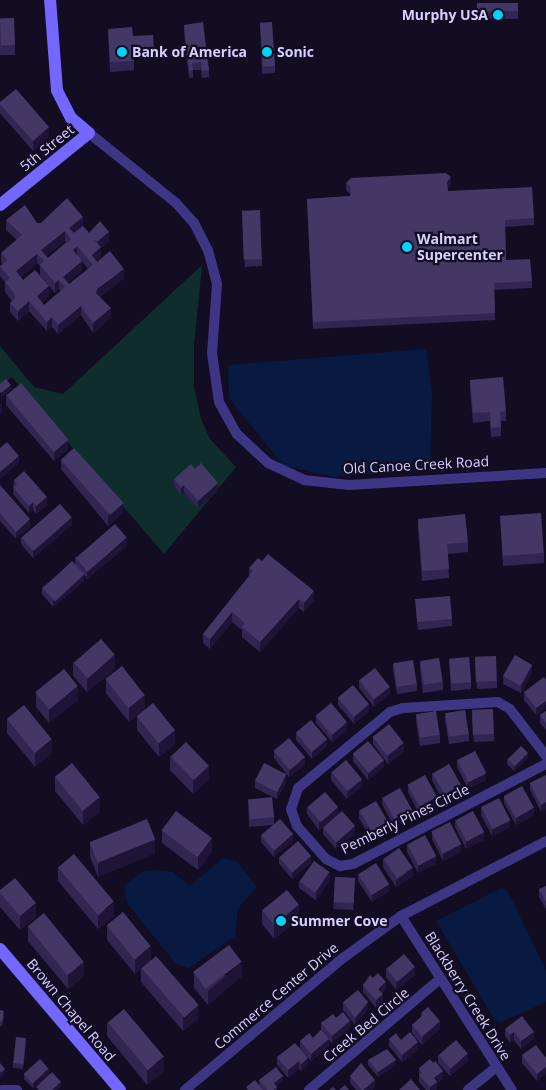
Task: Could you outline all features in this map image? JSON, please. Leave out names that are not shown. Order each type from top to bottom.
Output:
[{"type":"street","name":"Old Canoe Creek Road","points":[[50,0],[57,90],[71,118],[176,203],[194,223],[208,250],[217,284],[212,353],[219,402],[237,434],[268,463],[304,480],[349,484],[546,473]]},
{"type":"street","name":"5th Street","points":[[0,205],[89,133]]},
{"type":"street","name":"Pemberly Pines Circle","points":[[546,756],[510,708],[498,702],[403,708],[390,712],[298,788],[291,810],[297,826],[326,859],[340,866],[353,864],[546,764]]},
{"type":"street","name":"Commerce Center Drive","points":[[185,1090],[343,958],[401,916],[546,841]]},
{"type":"street","name":"Blackberry Creek Drive","points":[[401,916],[512,1090]]},
{"type":"street","name":"Brown Chapel Road","points":[[0,949],[120,1090]]},
{"type":"street","name":"Creek Bed Circle","points":[[309,1090],[440,979]]},
{"type":"street","points":[[468,1090],[496,1067]]},
{"type":"street","points":[[2,1090],[17,1090]]},
{"type":"green space","points":[[202,265],[194,345],[194,387],[201,419],[210,439],[236,467],[164,554],[12,377],[0,386],[0,346],[34,387],[63,394]]},
{"type":"water","points":[[426,349],[432,393],[430,469],[333,477],[283,465],[229,398],[228,365]]},
{"type":"water","points":[[223,858],[236,861],[257,887],[238,908],[235,936],[189,968],[176,964],[127,903],[124,886],[143,871],[158,870],[173,872],[190,886]]},
{"type":"water","points":[[501,888],[507,890],[546,970],[546,1002],[501,1022],[494,1019],[436,921]]},
{"type":"building","points":[[477,3],[518,3],[518,11],[477,11]]},
{"type":"building","points":[[0,18],[14,18],[15,45],[1,45]]},
{"type":"building","points":[[203,22],[209,70],[202,71],[201,62],[192,63],[193,70],[189,71],[184,25]]},
{"type":"building","name":"Sonic","points":[[272,22],[275,66],[263,67],[260,23]]},
{"type":"building","points":[[132,27],[133,36],[153,35],[154,48],[133,50],[134,61],[110,62],[108,29]]},
{"type":"building","points":[[16,89],[49,127],[33,141],[0,104]]},
{"type":"building","name":"Walmart Supercenter","points":[[446,173],[451,177],[447,182],[448,191],[532,187],[534,218],[505,220],[506,260],[530,259],[532,281],[494,283],[495,313],[313,322],[307,199],[351,196],[350,186],[346,183],[351,178]]},
{"type":"building","points":[[67,198],[83,217],[69,228],[74,233],[83,226],[89,233],[100,221],[109,232],[98,241],[94,240],[101,247],[92,255],[97,262],[110,251],[124,269],[97,289],[96,293],[111,308],[93,323],[81,306],[58,325],[52,317],[47,322],[29,301],[18,311],[10,303],[15,298],[14,293],[5,282],[10,278],[0,266],[8,260],[1,253],[22,235],[6,220],[25,205],[37,223],[41,223]],"holes":[[[65,231],[71,239],[48,258],[41,250]],[[77,246],[93,265],[69,284],[63,277],[82,261],[73,250]],[[37,254],[44,261],[40,265],[55,283],[59,280],[65,287],[44,305],[37,296],[49,286],[35,270],[23,280],[16,271]]]},
{"type":"building","points":[[260,210],[262,259],[244,260],[242,211]]},
{"type":"building","points":[[503,377],[506,411],[500,412],[501,427],[491,428],[490,412],[473,413],[470,380]]},
{"type":"building","points":[[6,379],[11,385],[1,393],[0,384]]},
{"type":"building","points":[[21,383],[69,440],[54,452],[6,395]]},
{"type":"building","points":[[7,442],[19,456],[0,472],[0,448]]},
{"type":"building","points":[[74,448],[124,503],[110,515],[61,460]]},
{"type":"building","points":[[201,463],[218,483],[198,501],[184,485],[181,488],[174,479],[191,464],[195,469]]},
{"type":"building","points":[[24,471],[47,497],[36,506],[33,502],[29,506],[13,487],[17,484],[14,480]]},
{"type":"building","points":[[0,485],[30,519],[16,532],[0,513]]},
{"type":"building","points":[[60,504],[72,518],[33,551],[22,537]]},
{"type":"building","points":[[541,513],[544,553],[503,556],[500,516]]},
{"type":"building","points":[[465,514],[468,542],[447,544],[449,569],[422,571],[418,519]]},
{"type":"building","points":[[115,524],[127,538],[88,572],[76,558]]},
{"type":"building","points":[[268,554],[314,591],[304,603],[299,599],[260,642],[242,627],[245,623],[232,612],[210,639],[203,634],[253,571],[249,568],[258,558],[262,561]]},
{"type":"building","points":[[72,561],[84,574],[55,601],[43,588]]},
{"type":"building","points":[[450,596],[452,619],[417,622],[415,599]]},
{"type":"building","points":[[101,639],[115,655],[88,678],[74,663]]},
{"type":"building","points":[[515,655],[532,665],[520,686],[503,676]]},
{"type":"building","points":[[496,656],[497,681],[476,682],[475,657]]},
{"type":"building","points":[[469,657],[471,682],[451,684],[449,659]]},
{"type":"building","points":[[439,658],[443,682],[424,685],[420,661]]},
{"type":"building","points":[[413,660],[417,684],[397,687],[393,663]]},
{"type":"building","points":[[122,666],[145,695],[128,708],[105,679]]},
{"type":"building","points":[[375,668],[390,687],[374,699],[359,680]]},
{"type":"building","points":[[64,669],[78,686],[49,709],[35,692]]},
{"type":"building","points":[[544,677],[546,680],[546,701],[536,708],[524,692]]},
{"type":"building","points":[[353,685],[369,704],[354,717],[338,698]]},
{"type":"building","points":[[153,703],[175,730],[159,743],[137,716]]},
{"type":"building","points":[[331,703],[347,722],[332,735],[316,716]]},
{"type":"building","points":[[24,705],[52,739],[35,753],[7,719]]},
{"type":"building","points":[[493,709],[494,734],[473,735],[472,710]]},
{"type":"building","points":[[465,710],[469,734],[449,737],[445,713]]},
{"type":"building","points":[[436,711],[440,735],[420,738],[416,714]]},
{"type":"building","points":[[546,711],[546,723],[540,715]]},
{"type":"building","points":[[311,720],[327,739],[312,752],[296,733]]},
{"type":"building","points":[[389,724],[404,743],[387,756],[372,737]]},
{"type":"building","points":[[289,738],[305,757],[290,770],[274,751]]},
{"type":"building","points":[[368,741],[384,760],[369,773],[353,754]]},
{"type":"building","points":[[186,742],[209,766],[194,780],[171,757]]},
{"type":"building","points":[[521,746],[528,753],[515,767],[508,759]]},
{"type":"building","points":[[475,751],[486,773],[469,782],[457,760]]},
{"type":"building","points":[[346,760],[362,779],[348,791],[331,772]]},
{"type":"building","points":[[72,763],[100,797],[83,811],[55,777]]},
{"type":"building","points":[[264,763],[286,774],[277,792],[255,781]]},
{"type":"building","points":[[449,764],[461,785],[445,794],[433,774]]},
{"type":"building","points":[[425,775],[437,797],[420,807],[408,785]]},
{"type":"building","points":[[546,775],[546,802],[541,805],[530,783]]},
{"type":"building","points":[[522,786],[534,808],[516,818],[504,796]]},
{"type":"building","points":[[400,788],[412,810],[395,820],[383,798]]},
{"type":"building","points":[[325,792],[338,807],[321,822],[308,807]]},
{"type":"building","points":[[272,797],[274,817],[250,819],[248,800]]},
{"type":"building","points":[[499,798],[510,820],[493,829],[481,807]]},
{"type":"building","points":[[376,801],[388,822],[372,831],[360,810]]},
{"type":"building","points":[[176,811],[212,838],[197,857],[162,830]]},
{"type":"building","points":[[342,811],[355,826],[336,842],[323,827]]},
{"type":"building","points":[[473,811],[484,832],[467,842],[455,820]]},
{"type":"building","points":[[147,819],[155,839],[98,863],[90,842]]},
{"type":"building","points":[[280,819],[293,834],[274,850],[261,835]]},
{"type":"building","points":[[450,822],[461,844],[443,854],[431,832]]},
{"type":"building","points":[[425,835],[436,856],[419,866],[407,844]]},
{"type":"building","points":[[298,841],[311,856],[292,872],[279,857]]},
{"type":"building","points":[[399,848],[413,868],[397,879],[383,859]]},
{"type":"building","points":[[74,854],[114,901],[98,915],[58,867]]},
{"type":"building","points":[[314,861],[330,872],[315,892],[300,881]]},
{"type":"building","points":[[376,863],[389,884],[371,895],[358,874]]},
{"type":"building","points":[[335,877],[355,878],[354,903],[334,902]]},
{"type":"building","points":[[15,878],[36,903],[20,916],[0,893],[0,890]]},
{"type":"building","points":[[546,886],[546,902],[539,889]]},
{"type":"building","points":[[287,890],[299,905],[274,925],[262,910]]},
{"type":"building","points":[[123,912],[151,946],[134,959],[107,925]]},
{"type":"building","points":[[44,913],[84,962],[67,975],[28,926]]},
{"type":"building","points":[[229,945],[242,962],[206,989],[193,972]]},
{"type":"building","points":[[404,954],[415,967],[397,982],[386,969]]},
{"type":"building","points":[[156,956],[199,1005],[184,1018],[142,968]]},
{"type":"building","points":[[378,973],[386,982],[378,989],[383,994],[376,1000],[363,985],[370,975],[373,978]]},
{"type":"building","points":[[358,990],[368,1002],[355,1018],[343,1002]]},
{"type":"building","points":[[428,1007],[440,1021],[422,1037],[412,1025],[423,1015],[421,1013]]},
{"type":"building","points":[[124,1009],[164,1056],[148,1070],[108,1022]]},
{"type":"building","points":[[0,1010],[4,1011],[2,1021],[0,1021]]},
{"type":"building","points":[[343,1012],[350,1021],[332,1036],[321,1023],[333,1014],[336,1018]]},
{"type":"building","points":[[522,1016],[534,1032],[521,1041],[514,1032],[510,1035],[505,1029]]},
{"type":"building","points":[[321,1030],[329,1039],[311,1054],[300,1041],[309,1033],[313,1038]]},
{"type":"building","points":[[410,1032],[418,1042],[402,1055],[389,1039],[396,1033],[401,1040]]},
{"type":"building","points":[[16,1037],[26,1038],[23,1064],[13,1063]]},
{"type":"building","points":[[456,1040],[468,1054],[450,1069],[439,1055]]},
{"type":"building","points":[[295,1043],[308,1058],[301,1064],[299,1061],[288,1070],[277,1057]]},
{"type":"building","points":[[536,1045],[546,1058],[546,1067],[537,1074],[522,1055]]},
{"type":"building","points":[[387,1049],[396,1060],[378,1072],[368,1060]]},
{"type":"building","points":[[40,1059],[49,1069],[32,1083],[24,1074]]},
{"type":"building","points":[[430,1059],[433,1063],[435,1061],[443,1071],[434,1078],[437,1082],[430,1087],[419,1075],[422,1073],[419,1068]]},
{"type":"building","points":[[0,1063],[5,1069],[0,1073]]},
{"type":"building","points":[[361,1063],[375,1080],[363,1090],[350,1076]]},
{"type":"building","points":[[276,1067],[283,1076],[274,1083],[277,1087],[273,1090],[267,1090],[259,1080]]},
{"type":"building","points":[[52,1072],[61,1082],[52,1090],[39,1090],[36,1087]]},
{"type":"building","points":[[411,1079],[420,1090],[399,1090]]},
{"type":"building","points":[[255,1080],[263,1090],[248,1090],[246,1087]]},
{"type":"building","points":[[345,1085],[349,1090],[339,1090]]},
{"type":"place","name":"Murphy USA","points":[[498,15]]},
{"type":"place","name":"Bank of America","points":[[122,52]]},
{"type":"place","name":"Sonic","points":[[267,52]]},
{"type":"place","name":"Walmart Supercenter","points":[[407,247]]},
{"type":"place","name":"Summer Cove","points":[[281,921]]}]
